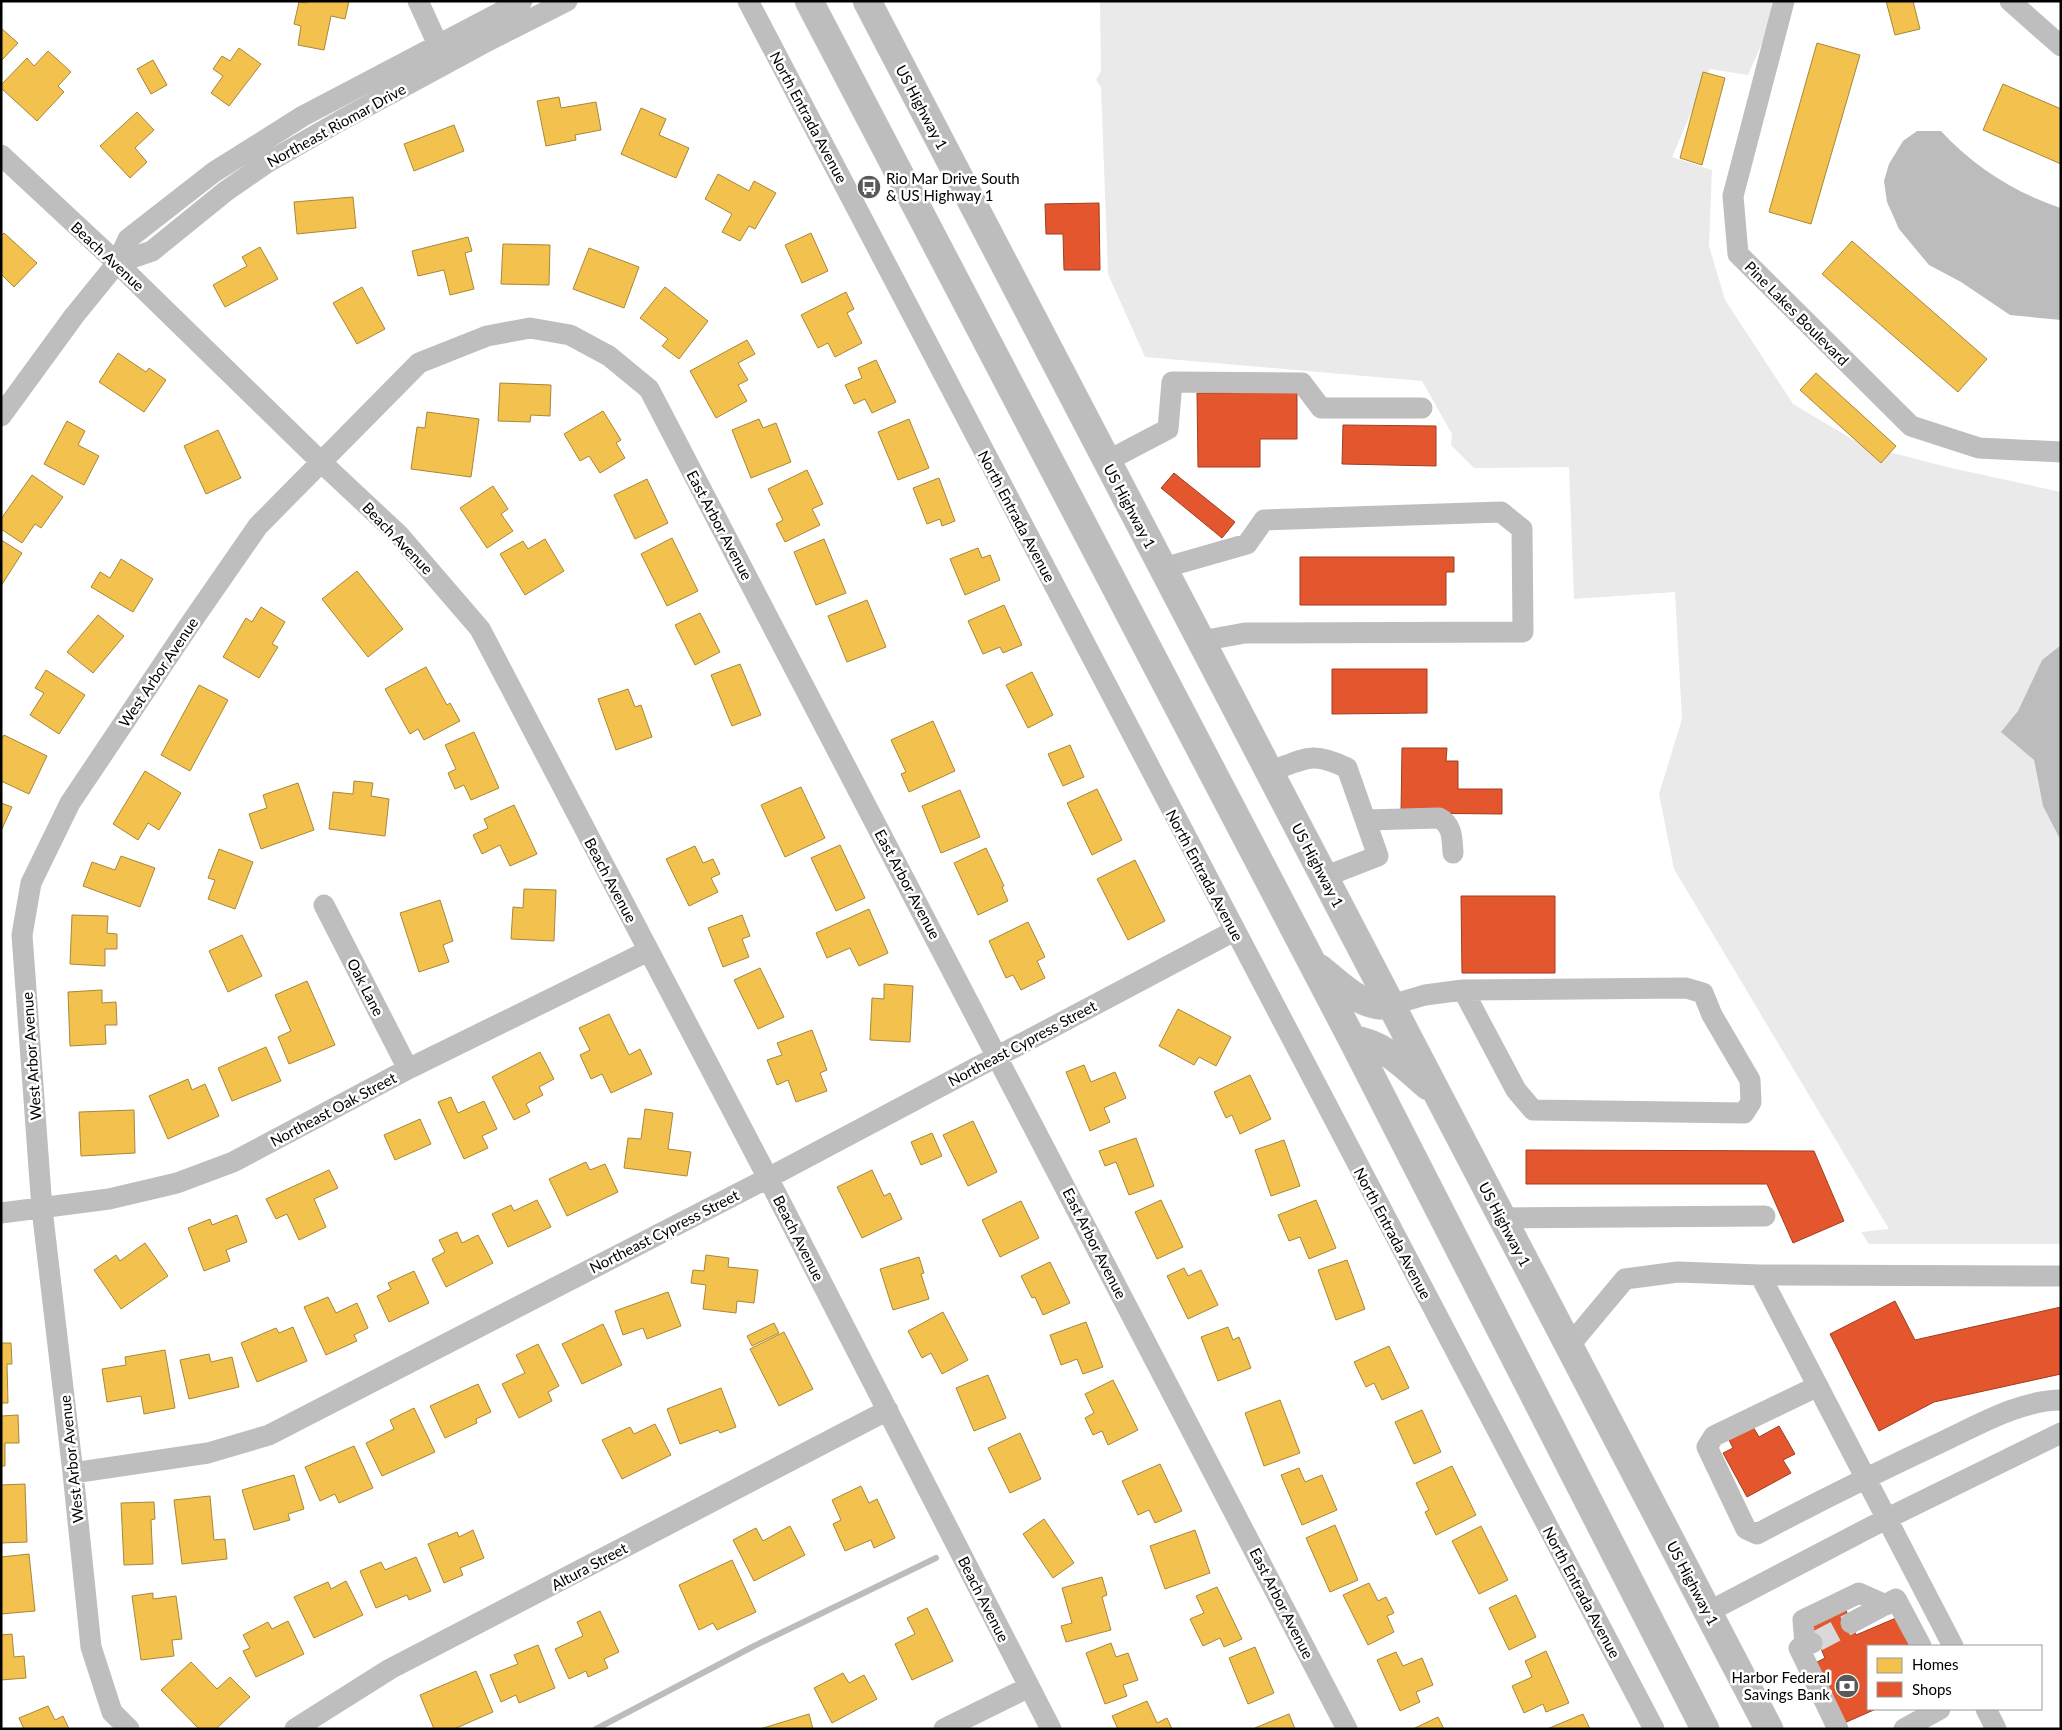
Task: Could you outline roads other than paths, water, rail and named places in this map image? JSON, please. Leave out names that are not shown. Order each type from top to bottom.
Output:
[{"type":"main road","points":[[809,1],[1352,1038],[1705,1729]]},
{"type":"main road","name":"US Highway 1","points":[[867,1],[1769,1729]]},
{"type":"main road","points":[[1312,962],[1362,1001],[1378,1006],[1391,1005]]},
{"type":"main road","points":[[1352,1038],[1366,1041],[1382,1048],[1437,1093]]},
{"type":"street","points":[[418,1],[442,54]]},
{"type":"street","name":"Northeast Riomar Drive","points":[[1,416],[74,316],[117,263],[128,239],[214,172],[303,116],[442,54],[518,8],[567,1]]},
{"type":"street","name":"North Entrada Avenue","points":[[748,1],[762,11],[1234,931],[1654,1729]]},
{"type":"street","name":"Pine Lakes Boulevard","points":[[1784,1],[1733,196],[1738,254],[1912,426],[1979,448],[2061,452]]},
{"type":"street","points":[[2010,1],[2061,46]]},
{"type":"street","name":"Beach Avenue","points":[[1,156],[117,263],[321,462],[400,536],[480,629],[768,1178],[1051,1729]]},
{"type":"street","name":"East Arbor Avenue","points":[[321,462],[419,363],[486,336],[530,328],[570,335],[609,356],[649,389],[1347,1729]]},
{"type":"street","points":[[1107,461],[1168,429],[1172,382],[1302,383],[1320,408],[1422,408]]},
{"type":"street","name":"West Arbor Avenue","points":[[129,1729],[112,1712],[91,1647],[42,1209],[22,935],[31,883],[70,803],[258,526],[321,462]]},
{"type":"street","points":[[1163,568],[1247,544],[1264,520],[1501,512],[1522,529],[1523,632],[1245,633],[1201,641]]},
{"type":"street","points":[[1270,772],[1311,756],[1331,760],[1347,768],[1378,856],[1324,877]]},
{"type":"street","points":[[1366,820],[1440,818],[1446,821],[1450,828],[1453,853]]},
{"type":"street","name":"Oak Lane","points":[[324,905],[408,1069]]},
{"type":"street","name":"Northeast Cypress Street","points":[[73,1473],[208,1453],[269,1435],[768,1178],[1234,931]]},
{"type":"street","name":"Northeast Oak Street","points":[[1,1213],[109,1199],[177,1183],[233,1162],[408,1069],[648,951]]},
{"type":"street","points":[[1391,1005],[1425,995],[1463,990],[1686,988],[1703,993],[1712,1015],[1750,1080],[1751,1102],[1744,1113],[1533,1110],[1516,1090],[1463,990]]},
{"type":"street","points":[[1502,1218],[1765,1216]]},
{"type":"street","points":[[1569,1346],[1625,1279],[1678,1272],[2061,1276]]},
{"type":"street","points":[[1760,1274],[1952,1645]]},
{"type":"street","points":[[1818,1386],[1714,1436],[1707,1447],[1746,1529],[1757,1534],[1865,1477],[2006,1412],[2052,1400],[2061,1400]]},
{"type":"street","name":"Altura Street","points":[[295,1729],[390,1670],[888,1410]]},
{"type":"street","points":[[1708,1612],[1886,1519],[2061,1433]]},
{"type":"street","points":[[1838,1729],[1799,1648],[1811,1643],[1803,1620],[1859,1593],[1886,1604]]},
{"type":"street","points":[[1851,1623],[1896,1600],[1920,1645]]},
{"type":"street","points":[[944,1729],[1029,1687]]},
{"type":"street","points":[[1904,1729],[1938,1710]]},
{"type":"street","points":[[1986,1710],[1996,1729]]},
{"type":"waterway","points":[[596,1729],[754,1646],[936,1558]]},
{"type":"tunnel","points":[[1817,1641],[1851,1623]]},
{"type":"place","name":"Rio Mar Drive South & US Highway 1","points":[[869,187]]},
{"type":"place","name":"Harbor Federal Savings Bank","points":[[1847,1686]]}]
